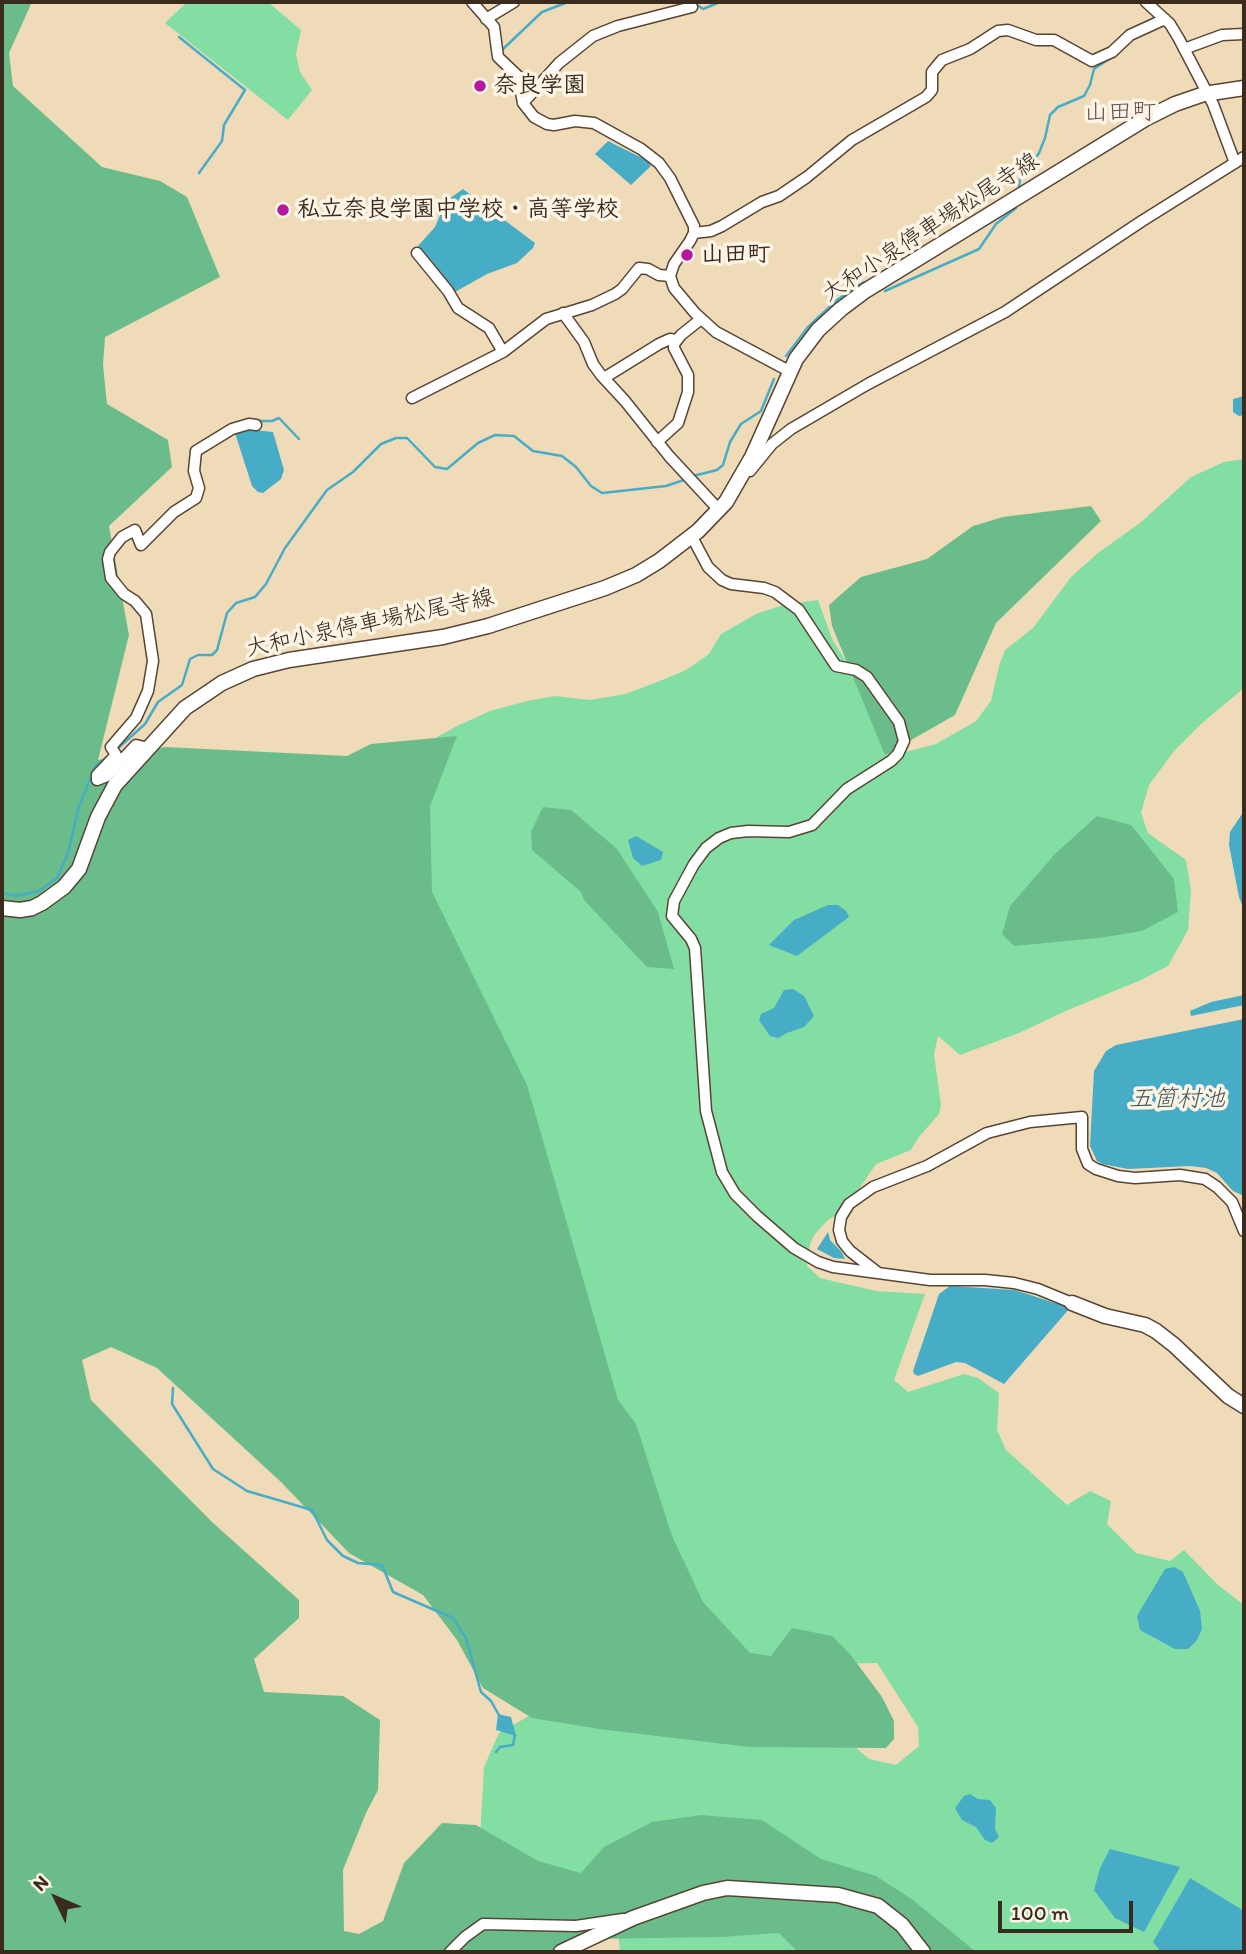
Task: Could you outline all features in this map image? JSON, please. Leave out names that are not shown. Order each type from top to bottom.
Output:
[{"type":"main road","name":"大和小泉停車場松尾寺線","points":[[2,908],[32,908],[42,904],[64,887],[79,869],[106,800],[116,785],[170,723],[196,700],[237,675],[289,660],[429,639],[488,626],[578,598],[636,575],[692,537],[719,510],[736,486],[758,444],[789,372],[806,345],[818,330],[865,291],[1145,119],[1175,104],[1208,93],[1244,88]]},
{"type":"main road","points":[[1072,1303],[1105,1316],[1145,1325],[1156,1331],[1228,1396],[1244,1406]]},
{"type":"main road","points":[[561,1952],[633,1918],[703,1893],[727,1888],[838,1895],[878,1906],[902,1926],[923,1952]]},
{"type":"street","points":[[472,2],[494,27],[498,57],[518,76],[523,103],[534,117],[554,125],[575,121],[594,123],[652,156],[670,178],[692,221],[694,233],[674,264],[670,276],[679,295],[716,332],[789,372]]},
{"type":"street","points":[[486,19],[514,2]]},
{"type":"street","points":[[736,486],[772,444],[791,429],[868,384],[1005,313],[1142,221],[1240,160],[1184,49],[1165,19],[1146,2]]},
{"type":"street","points":[[523,103],[559,63],[593,36],[618,26],[692,7]]},
{"type":"street","points":[[694,233],[711,231],[722,226],[807,177],[852,141],[926,97],[932,90],[932,72],[942,60],[970,49],[998,31],[1008,30],[1036,40],[1054,40],[1092,61],[1114,50],[1130,36],[1165,19]]},
{"type":"street","points":[[1184,49],[1222,35],[1244,34]]},
{"type":"street","points":[[417,253],[448,291],[458,308],[489,328],[503,352]]},
{"type":"street","points":[[412,398],[503,352],[546,319],[592,305],[615,294],[639,268],[670,276]]},
{"type":"street","points":[[564,313],[604,378],[719,510]]},
{"type":"street","points":[[657,442],[678,423],[688,392],[688,375],[674,348],[676,340],[701,319]]},
{"type":"street","points":[[604,378],[659,344],[670,339],[676,340]]},
{"type":"street","points":[[148,748],[136,745],[107,776],[97,780],[97,775],[136,718],[148,691],[153,661],[146,614],[111,578],[108,559],[110,552],[122,537],[135,530],[141,545],[174,512],[196,499],[199,488],[194,471],[196,451],[232,429],[249,424],[256,425]]},
{"type":"street","points":[[692,537],[708,566],[722,580],[732,584],[764,587],[782,596],[799,610],[836,666],[856,670],[867,677],[892,709],[903,732],[904,741],[898,754],[847,789],[812,825],[789,832],[748,831],[719,838],[694,864],[672,909],[673,916],[695,948],[706,1111],[717,1160],[727,1183],[779,1236],[806,1256],[833,1267],[930,1280],[1014,1283],[1038,1289],[1072,1303]]},
{"type":"street","points":[[877,1272],[850,1251],[842,1241],[839,1230],[841,1217],[849,1204],[873,1186],[927,1166],[987,1133],[1030,1122],[1082,1117],[1082,1149],[1088,1164],[1096,1169],[1135,1178],[1180,1175],[1205,1179],[1231,1202],[1244,1231]]},
{"type":"street","points":[[450,1952],[483,1924],[576,1926],[633,1918]]},
{"type":"green space","points":[[2,2],[32,2],[9,53],[13,86],[102,167],[160,181],[187,197],[220,277],[105,337],[103,365],[107,404],[168,440],[172,467],[109,526],[129,635],[98,760],[165,747],[347,756],[371,744],[457,736],[430,806],[432,892],[527,1085],[618,1400],[636,1424],[672,1536],[703,1602],[750,1653],[771,1656],[792,1628],[832,1636],[850,1654],[882,1697],[894,1721],[894,1739],[886,1748],[749,1747],[532,1718],[483,1688],[457,1640],[423,1595],[349,1553],[281,1482],[157,1368],[111,1347],[82,1360],[91,1400],[212,1522],[299,1600],[299,1618],[254,1659],[264,1692],[343,1696],[380,1720],[378,1790],[343,1870],[344,1931],[359,1934],[383,1921],[404,1863],[442,1823],[476,1825],[538,1861],[581,1873],[604,1847],[652,1822],[701,1815],[762,1820],[821,1859],[876,1876],[913,1900],[976,1952],[798,1952],[779,1933],[721,1937],[588,1939],[575,1952],[2,1952]]},
{"type":"green space","points":[[187,2],[268,2],[301,30],[296,54],[300,72],[312,90],[288,120],[165,23]]},
{"type":"green space","points":[[1244,459],[1244,688],[1174,751],[1149,785],[1141,813],[1148,833],[1186,860],[1191,890],[1188,930],[1168,966],[1019,1033],[960,1055],[938,1036],[934,1054],[941,1105],[939,1114],[911,1150],[876,1164],[859,1189],[845,1199],[841,1212],[828,1220],[815,1234],[810,1244],[807,1266],[820,1278],[876,1291],[925,1294],[894,1380],[908,1392],[964,1374],[978,1378],[999,1393],[997,1430],[1006,1450],[1067,1505],[1090,1491],[1111,1501],[1107,1524],[1136,1553],[1170,1561],[1184,1550],[1218,1585],[1244,1605],[1244,1952],[620,1952],[617,1920],[478,1875],[484,1767],[499,1733],[550,1704],[833,1728],[869,1759],[896,1765],[919,1746],[918,1727],[877,1663],[819,1664],[712,1652],[353,823],[412,751],[457,726],[490,711],[527,701],[555,696],[590,700],[625,694],[686,670],[709,654],[721,634],[756,614],[783,605],[818,600],[833,641],[906,752],[936,744],[976,721],[991,701],[1005,650],[1033,628],[1071,577],[1098,553],[1140,523],[1191,477],[1224,462]]},
{"type":"green space","points":[[1091,506],[1101,521],[996,623],[955,715],[885,755],[832,626],[829,605],[861,577],[927,559],[973,526],[1003,517]]},
{"type":"green space","points":[[543,807],[571,810],[617,849],[658,912],[674,969],[647,967],[584,900],[581,892],[532,850],[531,832]]},
{"type":"green space","points":[[1097,816],[1131,825],[1174,879],[1178,912],[1142,931],[1014,946],[1002,934],[1010,906],[1055,854]]},
{"type":"water","points":[[608,141],[646,160],[651,166],[631,185],[595,154]]},
{"type":"water","points":[[463,189],[535,243],[517,263],[487,274],[455,292],[418,246],[435,227],[446,201]]},
{"type":"water","points":[[1244,396],[1244,415],[1239,416],[1233,412],[1233,399]]},
{"type":"water","points":[[246,429],[273,432],[284,470],[281,479],[263,493],[252,486],[235,433]]},
{"type":"water","points":[[1244,811],[1244,911],[1229,845],[1230,832]]},
{"type":"water","points":[[636,836],[663,852],[661,860],[642,866],[633,858],[628,840]]},
{"type":"water","points":[[828,905],[838,905],[849,917],[797,956],[769,945],[794,920]]},
{"type":"water","points":[[793,989],[804,996],[814,1016],[804,1027],[778,1038],[770,1036],[759,1020],[761,1014],[774,1008],[784,990]]},
{"type":"water","points":[[1244,995],[1244,1005],[1191,1016],[1190,1011],[1211,1002]]},
{"type":"water","name":"五箇村池","points":[[1244,1019],[1244,1196],[1233,1191],[1217,1173],[1206,1168],[1190,1166],[1128,1169],[1097,1161],[1090,1146],[1094,1071],[1106,1051],[1116,1045]]},
{"type":"water","points":[[828,1232],[830,1240],[845,1259],[834,1258],[817,1249]]},
{"type":"water","points":[[950,1286],[1015,1290],[1070,1308],[1004,1384],[965,1363],[956,1362],[918,1376],[913,1371],[939,1294]]},
{"type":"water","points":[[1174,1567],[1183,1572],[1200,1611],[1202,1629],[1197,1640],[1188,1649],[1175,1649],[1140,1630],[1137,1616],[1165,1569]]},
{"type":"water","points":[[498,1714],[511,1717],[516,1736],[496,1730]]},
{"type":"water","points":[[970,1794],[978,1799],[990,1800],[996,1808],[995,1829],[999,1837],[992,1843],[985,1840],[976,1827],[962,1820],[955,1808],[964,1796]]},
{"type":"water","points":[[1110,1849],[1180,1867],[1144,1932],[1115,1918],[1094,1890],[1100,1868]]},
{"type":"water","points":[[1190,1878],[1244,1911],[1244,1952],[1161,1952],[1153,1942]]},
{"type":"waterway","points":[[503,49],[542,12],[568,2]]},
{"type":"waterway","points":[[693,2],[703,9],[720,2]]},
{"type":"waterway","points":[[1222,31],[1243,30]]},
{"type":"waterway","points":[[179,37],[245,90],[224,125],[222,141],[199,173]]},
{"type":"waterway","points":[[1019,187],[1021,172],[1029,167],[1039,153],[1050,115],[1058,107],[1084,96],[1094,69],[1109,59]]},
{"type":"waterway","points":[[885,291],[979,249],[996,224],[1016,208]]},
{"type":"waterway","points":[[786,356],[808,327],[837,300],[864,282]]},
{"type":"waterway","points":[[693,476],[717,470],[723,465],[730,442],[741,424],[761,411],[774,379]]},
{"type":"waterway","points":[[258,430],[260,421],[279,418],[299,439]]},
{"type":"waterway","points":[[116,750],[145,724],[158,702],[182,685],[190,659],[198,655],[212,655],[217,650],[227,613],[236,603],[255,597],[266,584],[285,548],[327,490],[353,472],[381,444],[396,438],[407,438],[435,467],[447,469],[478,443],[495,435],[514,436],[533,451],[562,456],[576,467],[591,486],[602,493],[666,486],[687,479]]},
{"type":"waterway","points":[[2,893],[16,896],[39,891],[57,878],[68,853],[78,810],[95,766],[111,754]]},
{"type":"waterway","points":[[173,1388],[172,1404],[213,1469],[247,1491],[312,1510],[327,1540],[343,1556],[358,1563],[382,1565],[393,1592],[453,1618],[466,1638],[481,1692],[491,1701],[500,1717]]},
{"type":"waterway","points":[[496,1752],[500,1747],[513,1745],[515,1735]]},
{"type":"place","name":"奈良学園","points":[[480,86]]},
{"type":"place","name":"私立奈良学園中学校・高等学校","points":[[283,210]]},
{"type":"place","name":"山田町","points":[[687,255]]},
{"type":"district","name":"山田町","points":[[1120,113]]}]
